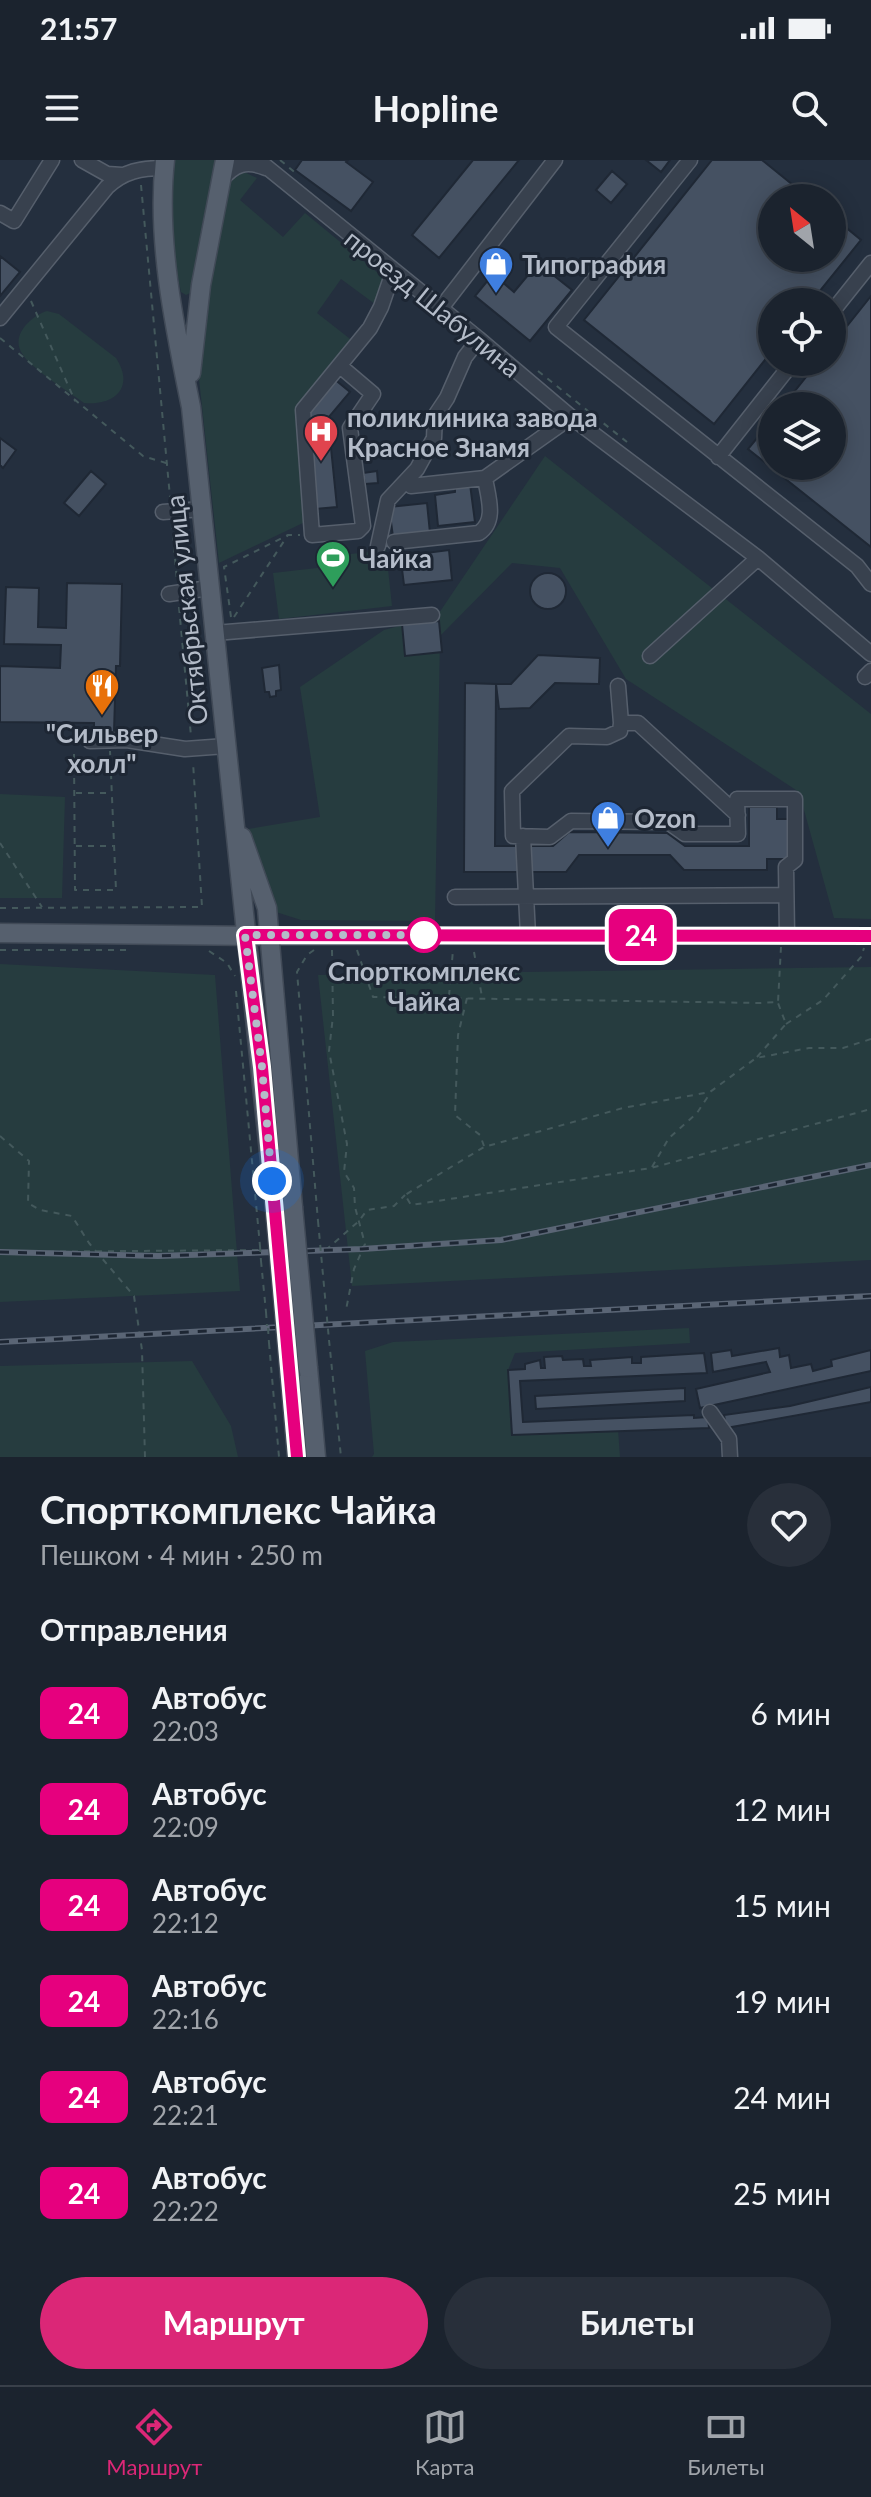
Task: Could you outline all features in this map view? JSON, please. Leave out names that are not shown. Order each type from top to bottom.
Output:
[{"type":"main road","name":"Октябрьская улица","points":[[191,407],[191,360],[225,160]]},
{"type":"main road","name":"Октябрьская улица","points":[[164,164],[164,225],[178,340],[191,407],[245,935],[284,1208]]},
{"type":"main road","name":"Октябрьская улица","points":[[233,808],[267,908],[284,1208]]},
{"type":"main road","points":[[0,933],[268,937]]},
{"type":"main road","points":[[284,1208],[308,1368],[316,1457]]},
{"type":"main road","points":[[284,1208],[290,1377],[297,1457]]},
{"type":"street","points":[[0,213],[14,221],[52,160]]},
{"type":"street","points":[[82,160],[107,174],[122,175]]},
{"type":"street","name":"проезд Шабулина","points":[[258,160],[275,165],[393,272],[441,308],[571,417],[758,558],[871,654]]},
{"type":"street","points":[[441,308],[555,160]]},
{"type":"street","points":[[690,160],[556,327],[857,566],[871,584]]},
{"type":"street","points":[[221,180],[230,170],[247,162],[275,165]]},
{"type":"street","points":[[0,318],[100,194],[122,175],[164,164]]},
{"type":"street","points":[[846,294],[871,263]]},
{"type":"street","points":[[340,366],[373,394],[350,428],[363,526],[358,531],[312,535],[303,410],[370,328],[393,272]]},
{"type":"street","points":[[356,318],[370,328]]},
{"type":"street","points":[[378,546],[388,500],[417,469],[434,438],[435,416],[447,398],[465,357],[479,339]]},
{"type":"street","points":[[718,457],[782,376]]},
{"type":"street","points":[[411,486],[485,478],[571,417]]},
{"type":"street","points":[[394,542],[479,533],[487,528],[491,518],[485,478]]},
{"type":"street","points":[[163,512],[202,509]]},
{"type":"street","points":[[650,656],[758,558]]},
{"type":"street","points":[[169,594],[209,588]]},
{"type":"street","points":[[215,633],[432,615]]},
{"type":"street","points":[[618,686],[620,731],[615,735],[569,736],[512,791],[513,836],[550,837],[571,821],[668,822],[685,834],[738,834],[737,799],[795,799],[795,860],[786,867],[784,935]]},
{"type":"street","points":[[621,723],[638,723],[738,815]]},
{"type":"street","points":[[90,741],[127,740],[185,749],[226,746]]},
{"type":"street","points":[[523,836],[528,935]]},
{"type":"street","points":[[455,897],[786,895]]},
{"type":"street","points":[[268,937],[870,936]]},
{"type":"street","points":[[710,1412],[729,1439],[730,1457]]},
{"type":"path","points":[[275,165],[304,179]]},
{"type":"path","points":[[26,288],[76,402]]},
{"type":"path","points":[[0,338],[143,456],[167,463]]},
{"type":"path","points":[[534,368],[633,447]]},
{"type":"path","points":[[288,535],[232,620],[224,567],[288,535],[312,535]]},
{"type":"path","points":[[74,754],[75,890],[116,890],[109,739]]},
{"type":"path","points":[[74,793],[111,793]]},
{"type":"path","points":[[0,843],[43,908],[0,908]]},
{"type":"path","points":[[75,846],[114,846]]},
{"type":"path","points":[[784,935],[778,1002],[786,1024]]},
{"type":"path","points":[[651,1168],[669,1138],[697,1113],[710,1092],[756,1058],[786,1024],[823,1000],[861,957],[870,936]]},
{"type":"path","points":[[317,949],[307,955],[297,972],[341,1457]]},
{"type":"path","points":[[332,949],[333,1016],[329,1051],[347,1144],[344,1172],[354,1188],[355,1207],[365,1244],[354,1269],[346,1310]]},
{"type":"path","points":[[356,949],[373,997],[778,1002]]},
{"type":"path","points":[[449,998],[453,949],[450,949]]},
{"type":"path","points":[[474,949],[482,998]]},
{"type":"path","points":[[0,950],[126,950]]},
{"type":"path","points":[[205,951],[211,951],[227,963],[235,975]]},
{"type":"path","points":[[236,990],[279,1457]]},
{"type":"path","points":[[467,998],[458,1035],[455,1115],[480,1135],[484,1147]]},
{"type":"path","points":[[756,1058],[809,1048],[843,1048],[871,1039]]},
{"type":"path","points":[[311,1249],[327,1249],[367,1210],[394,1206],[405,1195],[484,1147],[623,1108],[710,1092]]},
{"type":"path","points":[[405,1195],[411,1205],[651,1168],[871,1109]]},
{"type":"path","points":[[0,1136],[29,1161],[28,1203],[40,1210],[72,1216],[96,1251],[134,1296],[142,1350],[145,1457]]},
{"type":"path","points":[[0,1252],[265,1250]]},
{"type":"green space","points":[[173,160],[218,160],[190,293],[186,295],[181,292],[173,243]]},
{"type":"green space","points":[[244,172],[257,178],[240,200],[283,237],[305,213],[389,282],[379,307],[341,279],[317,313],[354,342],[301,408],[305,522],[219,563],[198,370],[228,183]]},
{"type":"green space","points":[[47,311],[59,314],[116,358],[123,378],[119,392],[113,398],[84,403],[23,355],[19,348],[20,334],[29,322]]},
{"type":"green space","points":[[545,456],[871,714],[871,919],[834,918],[799,792],[626,679],[560,568],[512,563],[440,636],[435,921],[301,920],[276,912],[248,829],[320,817],[300,687],[384,630],[437,616]]},
{"type":"green space","name":"Чайка","points":[[386,550],[392,606],[279,619],[273,573],[343,565],[342,555]]},
{"type":"green space","points":[[0,794],[65,797],[62,898],[0,898]]},
{"type":"green space","points":[[0,964],[215,975],[240,1291],[0,1302]]},
{"type":"green space","points":[[871,967],[871,1260],[352,1286],[318,975]]},
{"type":"green space","points":[[689,1328],[690,1343],[515,1353],[508,1370],[513,1435],[618,1429],[620,1457],[372,1457],[365,1351],[393,1342]]},
{"type":"green space","points":[[192,1361],[231,1426],[238,1457],[0,1457],[0,1366]]},
{"type":"building","points":[[302,160],[348,160],[346,162],[373,182],[351,211],[295,170]]},
{"type":"building","points":[[473,160],[519,160],[439,258],[412,235]]},
{"type":"building","points":[[646,160],[670,160],[661,172]]},
{"type":"building","points":[[712,160],[762,160],[792,184],[758,184],[758,272],[835,272],[822,288],[758,288],[758,369],[714,424],[584,320]]},
{"type":"building","points":[[612,171],[627,184],[611,203],[596,190]]},
{"type":"building","points":[[846,228],[861,240],[846,259]]},
{"type":"building","points":[[0,256],[20,272],[0,296]]},
{"type":"building","points":[[538,263],[572,290],[530,341],[475,296],[493,274],[514,292]]},
{"type":"building","points":[[871,296],[871,547],[787,480],[846,480],[846,392],[794,392],[807,376],[846,376],[846,327]]},
{"type":"building","name":"поликлиника завода Красное Знамя","points":[[333,378],[350,392],[328,418],[337,507],[315,509],[305,412]]},
{"type":"building","points":[[758,437],[758,457],[748,449]]},
{"type":"building","points":[[0,438],[16,450],[3,468],[0,465]]},
{"type":"building","points":[[91,471],[106,484],[79,516],[64,503]]},
{"type":"building","points":[[377,471],[378,483],[365,484],[363,473]]},
{"type":"building","points":[[470,484],[475,522],[438,526],[435,495],[455,492],[455,486]]},
{"type":"building","points":[[427,503],[430,533],[393,537],[389,507]]},
{"type":"building","points":[[449,550],[452,580],[404,585],[402,569],[420,567],[418,554]]},
{"type":"building","points":[[548,573],[561,578],[566,591],[561,604],[548,609],[535,604],[530,591],[535,578]]},
{"type":"building","points":[[67,583],[122,584],[120,666],[116,666],[114,732],[94,732],[94,723],[0,722],[0,666],[60,668],[61,645],[4,644],[6,587],[39,588],[38,627],[66,628]]},
{"type":"building","points":[[439,621],[442,652],[405,656],[402,624]]},
{"type":"building","points":[[538,655],[600,658],[599,684],[555,683],[530,708],[499,709],[496,684],[511,684]]},
{"type":"building","points":[[279,665],[281,690],[270,697],[269,692],[265,692],[262,668]]},
{"type":"building","points":[[465,683],[496,684],[495,846],[553,846],[569,832],[667,833],[685,846],[749,846],[749,807],[777,807],[777,819],[789,819],[789,859],[767,859],[767,870],[684,870],[670,855],[579,855],[566,872],[464,872]]},
{"type":"building","points":[[779,1348],[780,1357],[789,1355],[791,1368],[811,1364],[813,1371],[832,1366],[831,1360],[871,1350],[871,1371],[700,1408],[696,1389],[770,1372],[766,1362],[713,1372],[711,1353],[731,1350],[732,1356]]},
{"type":"building","points":[[704,1353],[707,1373],[520,1381],[523,1422],[694,1415],[694,1418],[708,1417],[709,1428],[512,1435],[508,1370],[525,1369],[525,1364],[540,1360],[541,1368],[545,1368],[544,1357],[583,1359],[584,1366],[591,1366],[590,1360],[632,1357],[632,1363],[641,1363],[641,1357]]},
{"type":"building","points":[[871,1387],[871,1402],[726,1428],[724,1415],[790,1406]]},
{"type":"building","points":[[685,1388],[685,1401],[536,1409],[535,1396]]},
{"type":"railway","points":[[0,1252],[158,1256],[362,1249],[501,1240],[871,1165]]},
{"type":"railway","points":[[0,1342],[871,1296]]},
{"type":"bus line","name":"24","points":[[297,1457],[262,1067],[245,935],[871,936]]},
{"type":"place","name":"Типография","points":[[496,295]]},
{"type":"place","name":"поликлиника завода Красное Знамя","points":[[321,463]]},
{"type":"place","name":"Чайка","points":[[333,589]]},
{"type":"place","name":"\"Сильвер холл\"","points":[[102,717]]},
{"type":"place","name":"Ozon","points":[[608,849]]},
{"type":"place","name":"Спорткомплекс Чайка","points":[[424,935]]},
{"type":"route","points":[[272,1181],[262,1067],[245,935],[424,935]]}]
